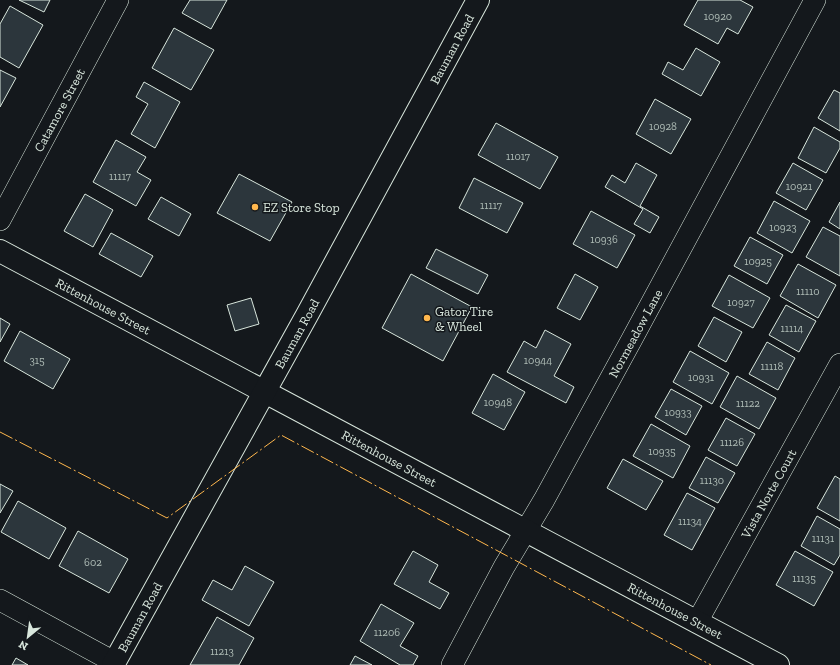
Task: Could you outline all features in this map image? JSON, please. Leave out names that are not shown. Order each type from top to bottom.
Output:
[{"type":"street","name":"Catamore Street","points":[[0,220],[118,0]]},
{"type":"street","name":"Bauman Road","points":[[114,664],[307,315],[478,0]]},
{"type":"street","name":"Normeadow Lane","points":[[452,665],[504,567],[544,500],[629,346],[815,0]]},
{"type":"street","name":"Rittenhouse Street","points":[[0,251],[778,665]]},
{"type":"street","name":"Vista Norte Court","points":[[697,622],[840,364]]},
{"type":"street","points":[[0,600],[114,664]]},
{"type":"building","points":[[19,0],[50,0],[44,12]]},
{"type":"building","points":[[190,0],[227,0],[211,29],[182,13]]},
{"type":"building","points":[[698,0],[740,0],[753,7],[738,34],[727,28],[718,44],[684,25]]},
{"type":"building","points":[[10,6],[43,25],[19,68],[0,57],[0,24]]},
{"type":"building","points":[[174,28],[214,50],[191,90],[152,68]]},
{"type":"building","points":[[696,48],[720,62],[701,96],[662,74],[668,62],[683,70]]},
{"type":"building","points":[[0,70],[16,78],[0,107]]},
{"type":"building","points":[[144,82],[180,102],[155,148],[131,134],[148,104],[136,97]]},
{"type":"building","points":[[834,90],[840,93],[840,131],[818,118]]},
{"type":"building","points":[[655,99],[691,119],[671,154],[636,134]]},
{"type":"building","points":[[496,123],[558,157],[540,189],[478,155]]},
{"type":"building","points":[[814,127],[840,142],[840,148],[826,173],[798,158]]},
{"type":"building","points":[[116,140],[146,157],[137,172],[151,180],[136,206],[93,182]]},
{"type":"building","points":[[636,163],[657,175],[640,206],[659,217],[650,233],[634,224],[643,209],[605,187],[612,175],[625,183]]},
{"type":"building","points":[[793,163],[823,180],[806,210],[776,193]]},
{"type":"building","name":"EZ Store Stop","points":[[239,174],[292,202],[270,241],[217,213]]},
{"type":"building","points":[[474,178],[523,203],[507,233],[459,208]]},
{"type":"building","points":[[85,194],[113,210],[93,247],[64,231]]},
{"type":"building","points":[[161,197],[191,214],[179,236],[148,219]]},
{"type":"building","points":[[774,201],[810,221],[792,253],[757,233]]},
{"type":"building","points":[[840,202],[840,229],[829,222]]},
{"type":"building","points":[[591,211],[635,235],[617,268],[573,244]]},
{"type":"building","points":[[823,227],[840,236],[840,276],[806,257]]},
{"type":"building","points":[[111,233],[153,256],[141,277],[99,254]]},
{"type":"building","points":[[750,237],[783,255],[767,284],[734,266]]},
{"type":"building","points":[[436,249],[488,275],[478,294],[426,268]]},
{"type":"building","points":[[798,264],[836,285],[818,318],[780,296]]},
{"type":"building","name":"Gator Tire & Wheel","points":[[411,274],[472,307],[443,361],[382,328]]},
{"type":"building","points":[[575,274],[598,287],[580,320],[557,308]]},
{"type":"building","points":[[729,275],[770,298],[753,328],[712,306]]},
{"type":"building","points":[[251,298],[259,324],[235,331],[227,305]]},
{"type":"building","points":[[786,305],[816,321],[799,352],[769,335]]},
{"type":"building","points":[[714,317],[742,332],[726,362],[698,346]]},
{"type":"building","points":[[0,318],[10,324],[0,342]]},
{"type":"building","points":[[545,330],[571,344],[554,376],[574,387],[566,403],[507,372],[524,341],[536,348]]},
{"type":"building","points":[[20,331],[70,359],[53,389],[4,361]]},
{"type":"building","points":[[767,342],[795,358],[778,390],[749,374]]},
{"type":"building","points":[[690,351],[729,373],[712,404],[673,382]]},
{"type":"building","points":[[493,374],[525,392],[504,430],[472,413]]},
{"type":"building","points":[[737,376],[776,398],[759,429],[720,407]]},
{"type":"building","points":[[671,389],[702,406],[686,435],[655,417]]},
{"type":"building","points":[[726,418],[755,434],[737,466],[708,450]]},
{"type":"building","points":[[651,424],[690,446],[673,478],[633,456]]},
{"type":"building","points":[[706,457],[735,473],[718,503],[689,488]]},
{"type":"building","points":[[623,459],[663,481],[646,510],[607,488]]},
{"type":"building","points":[[835,476],[840,479],[840,521],[817,508]]},
{"type":"building","points":[[0,484],[13,491],[0,513]]},
{"type":"building","points":[[687,493],[715,508],[692,550],[664,535]]},
{"type":"building","points":[[18,501],[66,528],[49,559],[1,532]]},
{"type":"building","points":[[817,516],[840,529],[840,555],[834,565],[801,546]]},
{"type":"building","points":[[78,531],[128,559],[109,593],[59,566]]},
{"type":"building","points":[[413,551],[438,565],[429,582],[449,593],[440,609],[394,584]]},
{"type":"building","points":[[795,551],[833,572],[814,606],[776,585]]},
{"type":"building","points":[[245,566],[274,582],[249,626],[202,600],[213,580],[232,590]]},
{"type":"building","points":[[381,604],[414,623],[400,646],[418,656],[413,665],[400,665],[360,641]]},
{"type":"building","points":[[217,617],[254,638],[239,665],[190,665]]},
{"type":"building","points":[[355,656],[372,665],[350,665]]},
{"type":"building","points":[[16,658],[28,665],[12,665]]},
{"type":"power","points":[[0,432],[167,518],[281,435],[711,665]]},
{"type":"place","name":"EZ Store Stop","points":[[255,207]]},
{"type":"place","name":"Gator Tire & Wheel","points":[[427,318]]}]
